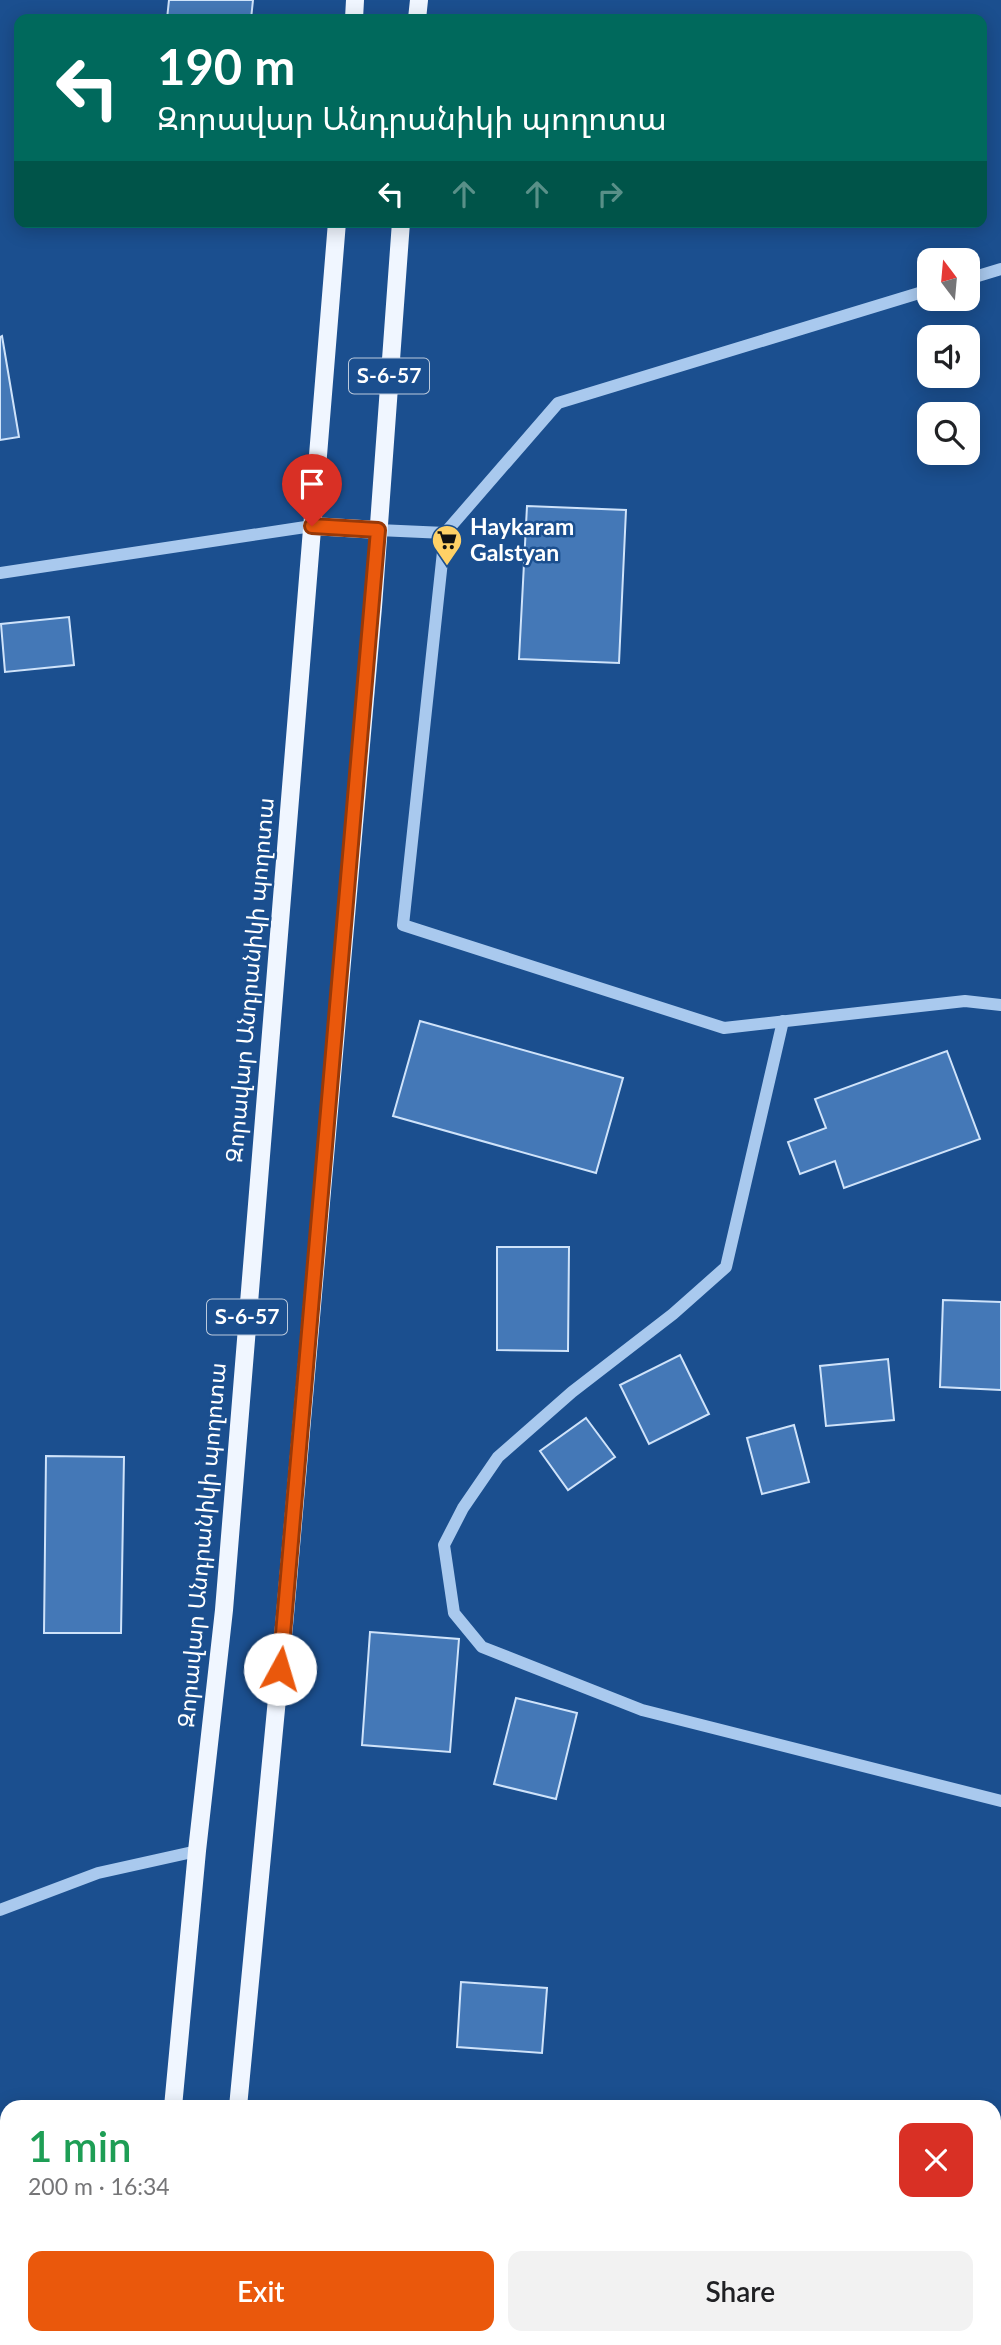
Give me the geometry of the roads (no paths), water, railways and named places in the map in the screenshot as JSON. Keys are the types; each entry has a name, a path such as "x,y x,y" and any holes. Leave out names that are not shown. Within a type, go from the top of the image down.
{"main road":[{"name":"Զորավար Անդրանիկի պողոտա","path":"174,2100 197,1851 224,1609 337,228"},
{"name":"Տ-6-57","path":"239,2100 285,1615 378,530 401,228"},
{"path":"312,526 378,530"}],"street":[{"path":"980,275 1001,269"},
{"path":"917,294 558,403 445,533 403,925 724,1028 965,1001 1001,1006"},
{"path":"0,573 312,526"},
{"path":"378,530 445,533"},
{"path":"783,1021 726,1268 673,1314 572,1392 498,1457 463,1508 444,1545 454,1613 482,1647 642,1710 1001,1801"},
{"path":"0,1910 98,1873 197,1851"}],"place":[{"name":"Haykaram Galstyan","path":"447,567"}]}
